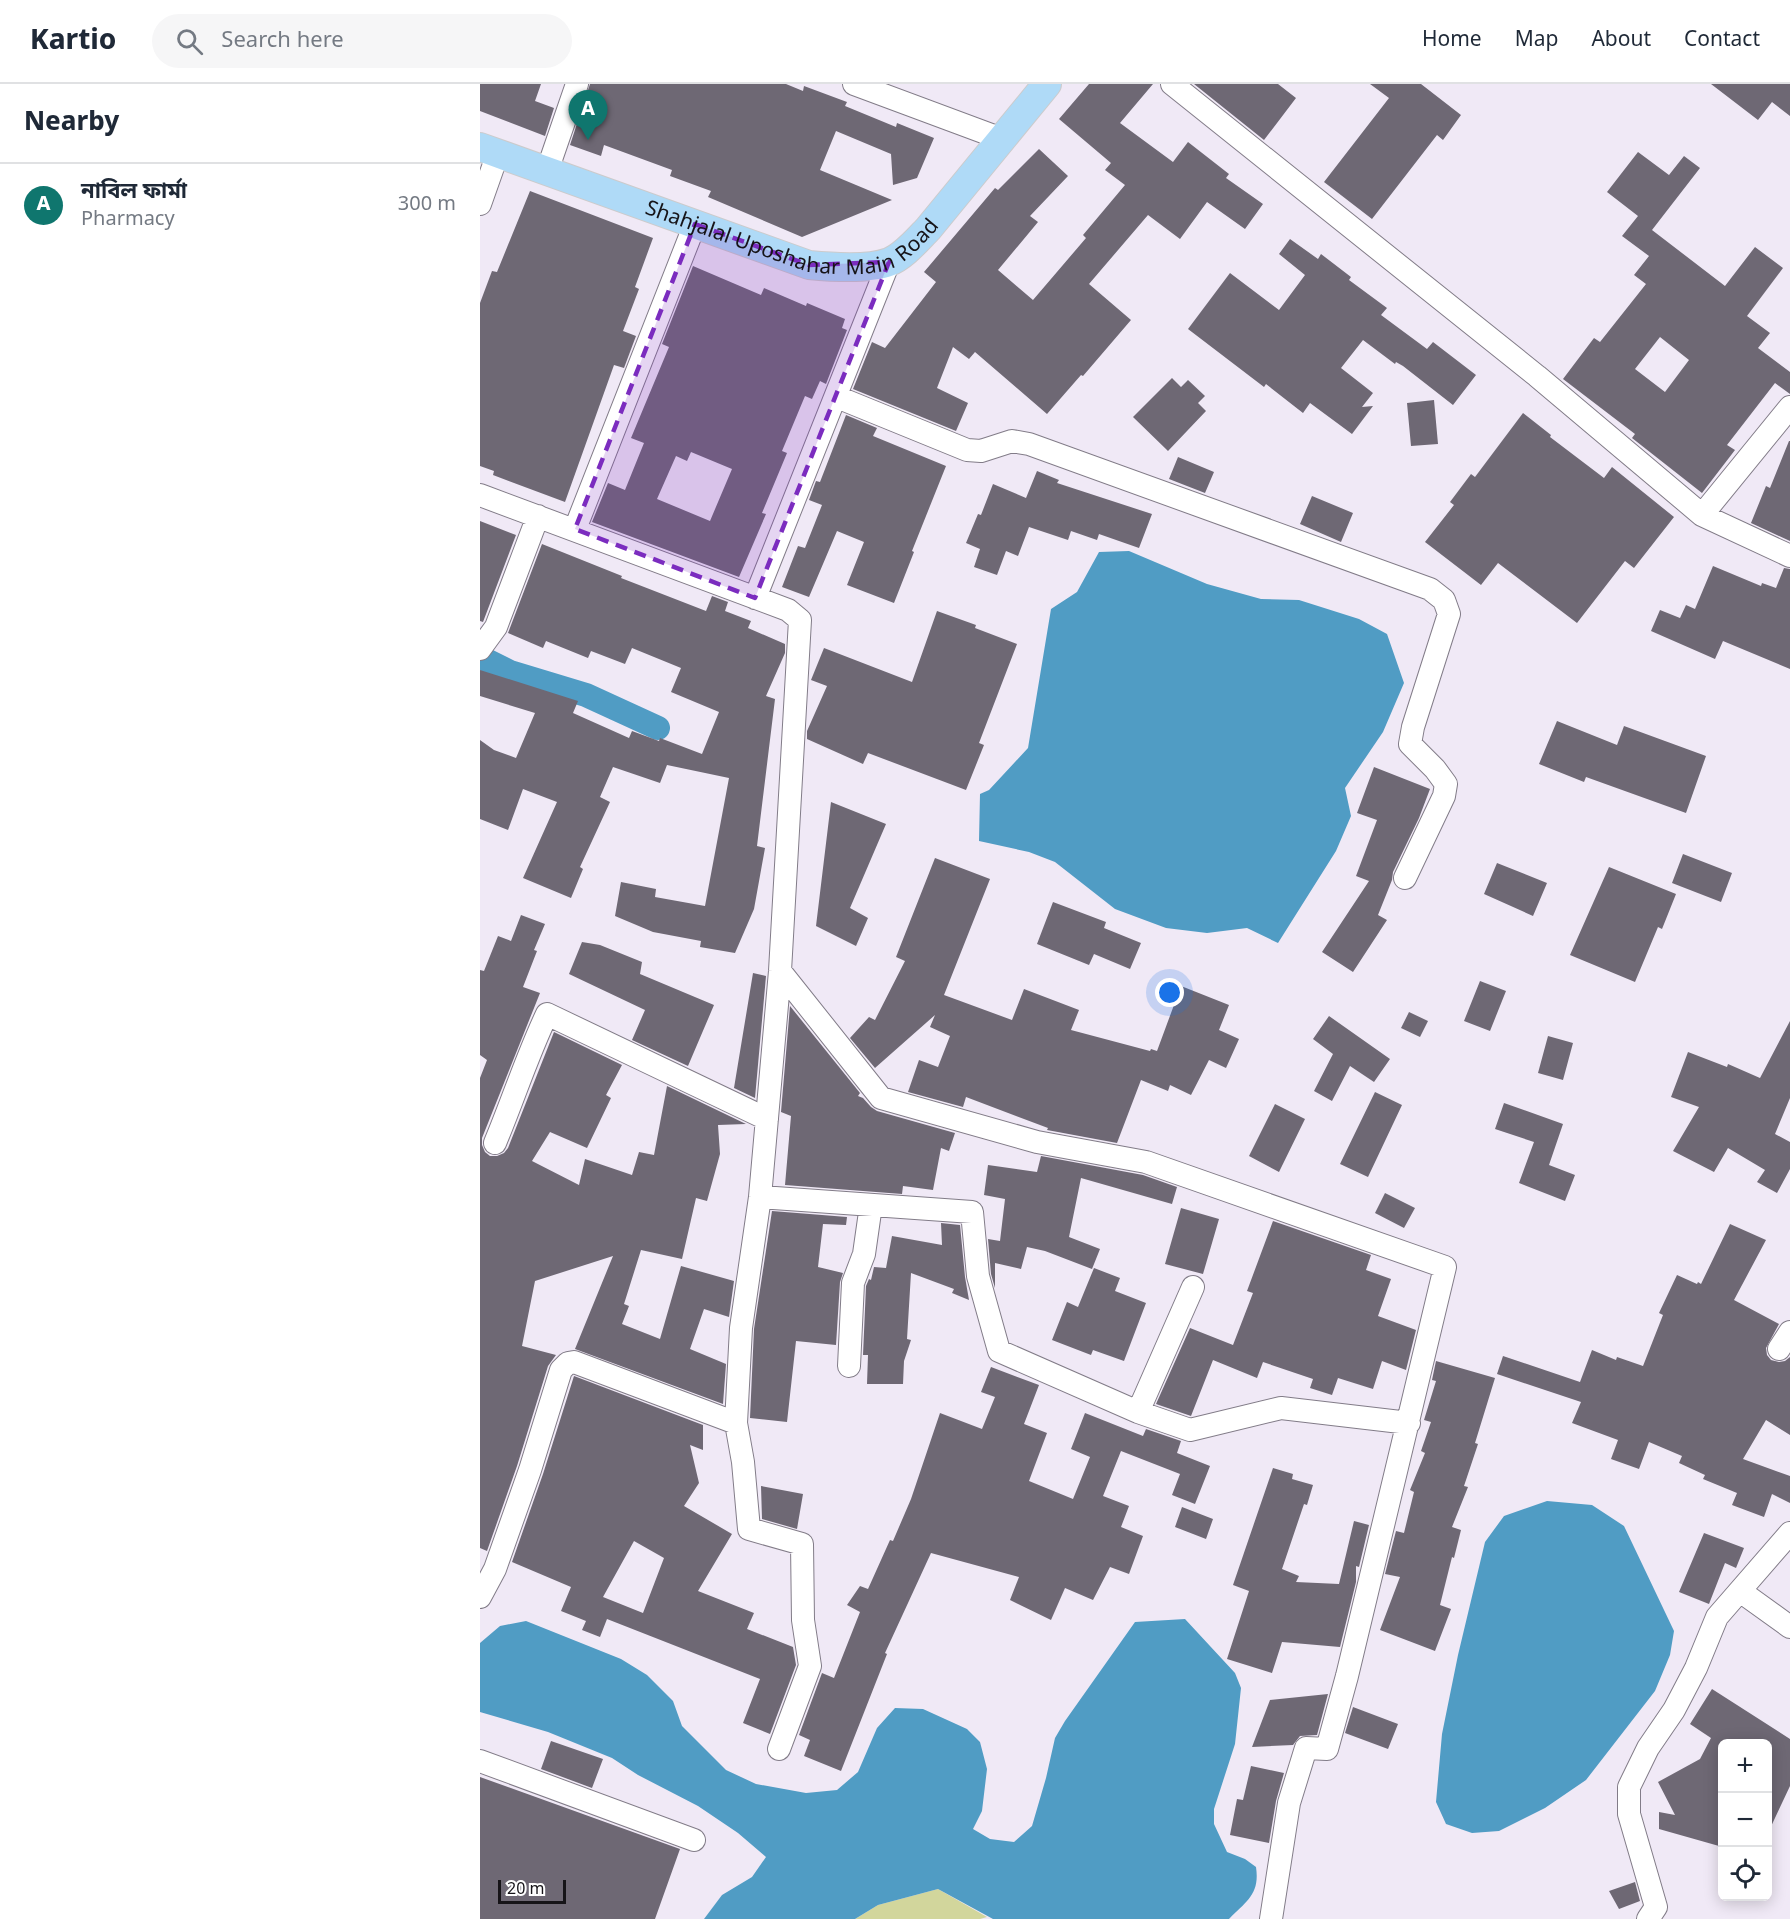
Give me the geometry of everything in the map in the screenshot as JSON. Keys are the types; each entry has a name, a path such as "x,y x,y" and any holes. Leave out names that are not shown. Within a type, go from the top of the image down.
{"main road":[{"name":"Shahjalal Uposhahar Main Road","path":"489,150 809,265 837,267 889,262 910,247 928,229 1047,84"}],"street":[{"path":"546,171 577,84"},
{"path":"854,84 1002,139"},
{"path":"1172,84 1518,361 1702,515 1790,556"},
{"path":"480,204 489,150"},
{"path":"575,529 695,224"},
{"path":"755,598 889,262"},
{"path":"837,397 967,450 981,451 1012,441 1029,444 1430,590 1444,600 1449,614 1410,744 1435,769 1446,784 1444,796 1405,878"},
{"path":"1702,515 1790,407"},
{"path":"480,495 788,610 800,620 780,970 760,1197 741,1328 736,1423 743,1462 749,1529 802,1545 803,1620 810,1666 779,1749"},
{"path":"480,649 496,627 538,516"},
{"path":"780,970 881,1098 1037,1142 1146,1162 1445,1267 1409,1423 1327,1749 1306,1748 1289,1803 1271,1919"},
{"path":"495,1143 547,1014 767,1119"},
{"path":"760,1197 972,1212 978,1276 999,1352 1138,1412 1190,1430 1281,1408 1409,1423"},
{"path":"849,1366 853,1283 864,1254 871,1205"},
{"path":"1138,1412 1193,1287"},
{"path":"480,1597 495,1569 530,1470 561,1370 568,1363 574,1362 736,1423"},
{"path":"1648,1919 1656,1907 1629,1814 1629,1787 1648,1748 1674,1710 1696,1668 1717,1617 1790,1533"},
{"path":"1740,1591 1790,1627"},
{"path":"480,1761 694,1840"}],"highlighted area":[{"path":"695,224 809,265 889,262 755,598 575,529"}],"green space":[{"path":"938,1889 987,1917 980,1919 855,1919 878,1905"}],"water":[{"path":"1129,551 1207,584 1261,599 1299,600 1359,619 1387,634 1404,683 1383,732 1345,788 1351,816 1336,851 1278,943 1247,928 1207,933 1166,928 1115,909 1055,862 1029,852 979,841 980,794 989,790 1028,748 1051,609 1077,592 1099,552"},
{"path":"1547,1501 1592,1505 1624,1526 1674,1631 1670,1655 1655,1691 1586,1780 1545,1808 1499,1831 1472,1833 1446,1824 1436,1802 1442,1734 1458,1655 1485,1542 1504,1516"},
{"path":"1185,1619 1235,1673 1241,1688 1235,1744 1214,1809 1214,1824 1227,1852 1245,1859 1256,1867 1257,1876 1251,1896 1229,1919 993,1919 938,1889 878,1905 855,1919 704,1919 722,1895 752,1877 766,1857 738,1833 698,1806 638,1775 612,1758 548,1732 480,1712 480,1643 500,1626 526,1621 621,1659 647,1675 673,1701 682,1726 726,1770 756,1784 806,1793 837,1790 858,1772 877,1728 895,1708 923,1709 967,1729 980,1742 987,1769 982,1811 973,1829 990,1839 1014,1842 1032,1826 1055,1738 1135,1622"}],"building":[{"path":"480,84 541,84 535,101 554,108 545,136 480,111"},
{"path":"590,84 786,84 803,91 804,86 847,102 845,106 896,127 897,123 934,138 917,178 893,185 891,154 836,131 820,170 892,200 802,237 708,197 711,191 670,176 672,170 604,145 601,156 570,145"},
{"path":"1089,84 1153,84 1120,123 1173,162 1188,142 1229,174 1226,178 1263,204 1245,229 1207,202 1180,239 1148,215 1089,284 1131,320 1047,414 975,352 969,359 953,347 937,388 968,403 956,431 853,389 872,342 885,348 936,282 924,272 995,188 998,190 1039,149 1068,176 1030,216 1038,222 998,270 1033,300 1086,238 1083,235 1125,185 1105,170 1111,163 1059,119"},
{"path":"1194,84 1278,84 1296,98 1264,140"},
{"path":"1370,84 1421,84 1461,115 1443,140 1437,135 1372,219 1324,182 1389,98"},
{"path":"1711,84 1790,84 1790,116 1772,102 1758,120"},
{"path":"1638,152 1669,175 1684,156 1700,168 1652,230 1725,286 1755,247 1783,268 1747,316 1770,333 1758,348 1790,372 1790,394 1775,383 1727,445 1735,450 1702,493 1632,438 1635,434 1563,379 1594,338 1600,342 1646,284 1634,275 1649,256 1622,236 1638,216 1607,192","holes":["1660,337 1689,360 1665,392 1635,369"]},
{"path":"530,191 653,238 635,287 639,289 623,331 636,336 624,368 614,365 565,502 493,475 494,471 480,466 480,303 492,271 497,272"},
{"path":"1290,239 1318,259 1321,254 1351,277 1349,280 1387,308 1381,315 1427,349 1433,342 1476,375 1453,405 1403,366 1396,362 1395,364 1363,340 1341,368 1373,393 1362,407 1373,406 1352,434 1310,403 1303,413 1266,384 1264,387 1188,329 1230,273 1279,310 1305,275 1279,254"},
{"path":"693,266 761,295 764,288 845,319 842,328 847,330 826,384 820,381 812,399 805,396 782,451 787,453 762,513 766,514 739,577 592,522 608,483 625,490 644,443 631,438 669,347 662,344","holes":["691,452 732,469 710,521 657,499 676,456 687,461"]},
{"path":"1172,378 1181,387 1188,380 1205,396 1198,403 1206,411 1168,451 1133,417"},
{"path":"1434,400 1438,444 1411,446 1407,403"},
{"path":"1523,413 1551,435 1550,437 1604,478 1612,467 1674,517 1634,568 1625,561 1577,623 1498,563 1481,585 1425,542 1454,505 1450,502 1471,474 1475,477"},
{"path":"846,415 877,428 873,436 946,466 894,603 847,585 864,542 837,531 809,597 782,587 798,546 805,548 822,505 809,500 816,481 820,482"},
{"path":"1789,441 1790,541 1751,523 1766,486 1770,488"},
{"path":"1178,457 1214,472 1205,493 1169,479"},
{"path":"1037,471 1059,480 1057,483 1152,514 1139,548 1099,534 1097,540 1071,531 1068,540 1029,527 1018,556 1006,551 997,575 974,567 980,549 966,543 978,514 981,515 993,484 1026,498"},
{"path":"1312,496 1353,513 1341,542 1300,524"},
{"path":"480,521 516,535 483,622 480,621"},
{"path":"542,544 706,611 712,596 728,602 725,611 751,621 748,628 785,644 785,653 766,696 775,699 757,846 765,848 754,909 735,953 700,947 701,941 653,932 615,916 621,882 656,889 655,897 705,906 729,778 667,765 660,783 613,767 600,797 610,802 580,867 583,869 571,898 523,878 557,802 523,789 508,830 480,819 480,740 494,750 516,758 535,713 480,696 480,670 578,701 573,713 629,738 632,731 659,741 660,738 702,754 719,712 671,692 681,668 632,648 625,664 591,651 588,658 546,641 543,648 508,633"},
{"path":"1713,566 1761,586 1762,583 1776,588 1784,568 1790,569 1790,669 1723,641 1715,659 1651,631 1660,610 1680,618 1686,605 1695,609"},
{"path":"937,611 976,625 975,628 1017,644 979,743 984,745 966,790 868,753 863,764 807,739 807,731 827,686 811,680 824,648 912,682"},
{"path":"1557,721 1617,745 1624,726 1706,756 1686,813 1586,777 1584,782 1539,764"},
{"path":"1374,767 1430,789 1393,872 1378,915 1387,920 1353,972 1322,952 1369,881 1356,876 1377,820 1357,813"},
{"path":"831,802 886,824 850,908 868,918 856,946 816,926"},
{"path":"1683,854 1732,873 1721,902 1672,883"},
{"path":"935,858 990,879 944,995 1012,1020 1024,989 1079,1010 1071,1030 1157,1051 1181,986 1229,1005 1219,1030 1239,1039 1226,1068 1209,1060 1191,1095 1170,1085 1168,1091 1141,1080 1117,1143 1047,1130 1048,1128 966,1097 963,1107 908,1092 919,1060 938,1067 950,1036 930,1027 935,1015 875,1068 850,1038 869,1017 875,1020 905,961 896,957"},
{"path":"1497,863 1547,883 1533,916 1484,894"},
{"path":"1609,867 1676,894 1662,929 1658,927 1635,982 1570,955"},
{"path":"1053,902 1106,922 1104,928 1141,943 1130,969 1094,954 1089,965 1037,944"},
{"path":"521,915 545,924 534,950 537,951 523,987 540,993 482,1138 485,1152 490,1156 497,1156 508,1148 554,1032 622,1065 606,1095 611,1098 587,1148 550,1132 532,1161 579,1185 585,1159 632,1175 639,1152 654,1155 667,1086 746,1124 718,1125 720,1154 707,1201 696,1198 682,1259 641,1250 624,1304 629,1306 622,1324 660,1339 681,1266 734,1281 729,1317 704,1309 690,1349 726,1364 723,1404 575,1349 613,1256 535,1281 522,1346 556,1355 548,1366 517,1466 487,1551 480,1548 480,1078 487,1060 480,1055 480,970 484,971 498,936 511,941"},
{"path":"582,942 600,945 642,962 640,974 714,1005 688,1066 632,1040 645,1010 569,974"},
{"path":"753,973 766,976 755,1098 734,1088"},
{"path":"1480,981 1506,991 1490,1031 1464,1021"},
{"path":"790,1006 860,1093 858,1096 871,1107 877,1111 955,1133 949,1151 941,1148 933,1190 903,1186 902,1194 785,1185 791,1116 781,1112"},
{"path":"1409,1012 1428,1021 1420,1037 1401,1028"},
{"path":"1329,1016 1390,1059 1374,1082 1350,1066 1332,1101 1314,1091 1333,1054 1313,1039"},
{"path":"1790,1021 1790,1098 1775,1134 1790,1142 1790,1169 1777,1193 1757,1182 1765,1170 1728,1148 1714,1172 1673,1151 1699,1107 1671,1097 1688,1052 1727,1067 1728,1064 1760,1078"},
{"path":"1548,1036 1573,1043 1563,1080 1538,1073"},
{"path":"1375,1092 1402,1105 1368,1177 1340,1164"},
{"path":"1504,1103 1563,1124 1549,1165 1575,1175 1565,1201 1519,1183 1534,1142 1495,1129"},
{"path":"1275,1104 1305,1119 1279,1172 1249,1156"},
{"path":"1041,1156 1143,1175 1177,1187 1172,1204 1081,1178 1069,1237 1100,1249 1092,1269 1045,1251 1027,1247 1021,1269 995,1263 995,1288 991,1274 988,1239 1000,1241 1005,1199 984,1195 988,1165 1037,1172"},
{"path":"1385,1193 1415,1208 1404,1228 1375,1213"},
{"path":"1181,1208 1219,1219 1203,1274 1165,1264"},
{"path":"772,1211 847,1217 846,1225 823,1224 818,1267 843,1273 840,1282 836,1345 796,1341 787,1422 750,1418 754,1329"},
{"path":"1273,1221 1371,1255 1366,1270 1391,1279 1378,1316 1416,1330 1406,1370 1382,1361 1373,1389 1338,1378 1332,1395 1310,1388 1313,1379 1263,1362 1257,1378 1213,1360 1191,1416 1156,1404 1190,1328 1233,1345 1253,1293 1247,1291"},
{"path":"941,1223 960,1225 969,1300 952,1293 954,1289 911,1273 907,1339 911,1340 904,1361 903,1384 867,1384 868,1355 863,1355 866,1286 869,1279 871,1280 874,1267 886,1268 892,1236 942,1245"},
{"path":"1730,1224 1766,1240 1734,1300 1779,1324 1766,1348 1771,1360 1779,1362 1790,1357 1790,1435 1766,1420 1743,1459 1790,1476 1790,1503 1772,1494 1764,1517 1732,1505 1737,1493 1703,1479 1705,1475 1679,1463 1682,1456 1649,1442 1639,1469 1611,1459 1618,1440 1572,1423 1581,1402 1497,1374 1503,1356 1580,1382 1592,1350 1616,1360 1617,1357 1643,1366 1663,1315 1659,1313 1677,1275 1701,1284"},
{"path":"1094,1268 1120,1278 1115,1291 1146,1303 1124,1361 1093,1350 1091,1355 1052,1340 1067,1302 1078,1307"},
{"path":"1436,1361 1495,1378 1475,1443 1478,1444 1464,1486 1468,1487 1452,1527 1461,1530 1440,1605 1451,1609 1435,1651 1380,1630 1400,1577 1385,1574 1396,1531 1404,1533 1414,1492 1410,1490 1425,1453 1421,1451 1431,1422 1424,1420 1436,1381 1432,1380"},
{"path":"991,1367 1039,1385 1024,1424 1047,1433 1029,1481 1073,1499 1090,1457 1071,1449 1085,1413 1143,1436 1146,1429 1181,1441 1177,1453 1210,1466 1195,1504 1172,1495 1180,1474 1121,1451 1103,1496 1129,1506 1121,1527 1143,1536 1129,1574 1110,1567 1093,1600 1065,1588 1051,1620 1010,1600 1019,1577 931,1553 885,1653 887,1654 841,1771 804,1756 810,1740 799,1735 822,1673 834,1678 860,1612 847,1605 860,1586 868,1589 890,1540 893,1541 911,1499 940,1413 982,1429 995,1397 981,1392"},
{"path":"574,1376 703,1425 703,1450 690,1445 699,1483 684,1506 732,1534 698,1591 754,1613 747,1629 793,1647 796,1665 770,1734 743,1723 760,1679 607,1619 600,1637 582,1630 586,1621 561,1611 571,1587 512,1562","holes":["634,1541 664,1558 643,1613 603,1597"]},
{"path":"1273,1468 1293,1474 1292,1479 1313,1485 1307,1505 1304,1504 1282,1569 1299,1576 1296,1582 1339,1584 1354,1521 1369,1525 1359,1567 1356,1566 1356,1582 1340,1647 1282,1642 1272,1673 1227,1659 1249,1591 1233,1585"},
{"path":"761,1486 803,1494 797,1529 762,1519"},
{"path":"1182,1507 1213,1519 1206,1539 1175,1527"},
{"path":"1704,1533 1744,1548 1736,1568 1725,1563 1709,1604 1679,1592"},
{"path":"1712,1689 1790,1739 1790,1786 1772,1824 1772,1739 1718,1739 1718,1846 1659,1829 1659,1812 1675,1815 1658,1782 1700,1759 1711,1738 1690,1724"},
{"path":"1328,1694 1317,1735 1300,1736 1293,1745 1252,1747 1270,1700"},
{"path":"1353,1707 1398,1724 1388,1749 1345,1733"},
{"path":"551,1741 603,1759 592,1788 541,1769"},
{"path":"1251,1766 1284,1773 1276,1801 1269,1843 1230,1835 1237,1799 1243,1800"},
{"path":"480,1777 680,1849 655,1919 480,1919"},
{"path":"1635,1882 1640,1901 1619,1909 1609,1891"}],"waterway":[{"path":"480,657 510,672 586,695 658,728"}],"place":[{"name":"নাবিল ফার্মা","path":"588,140"}]}
